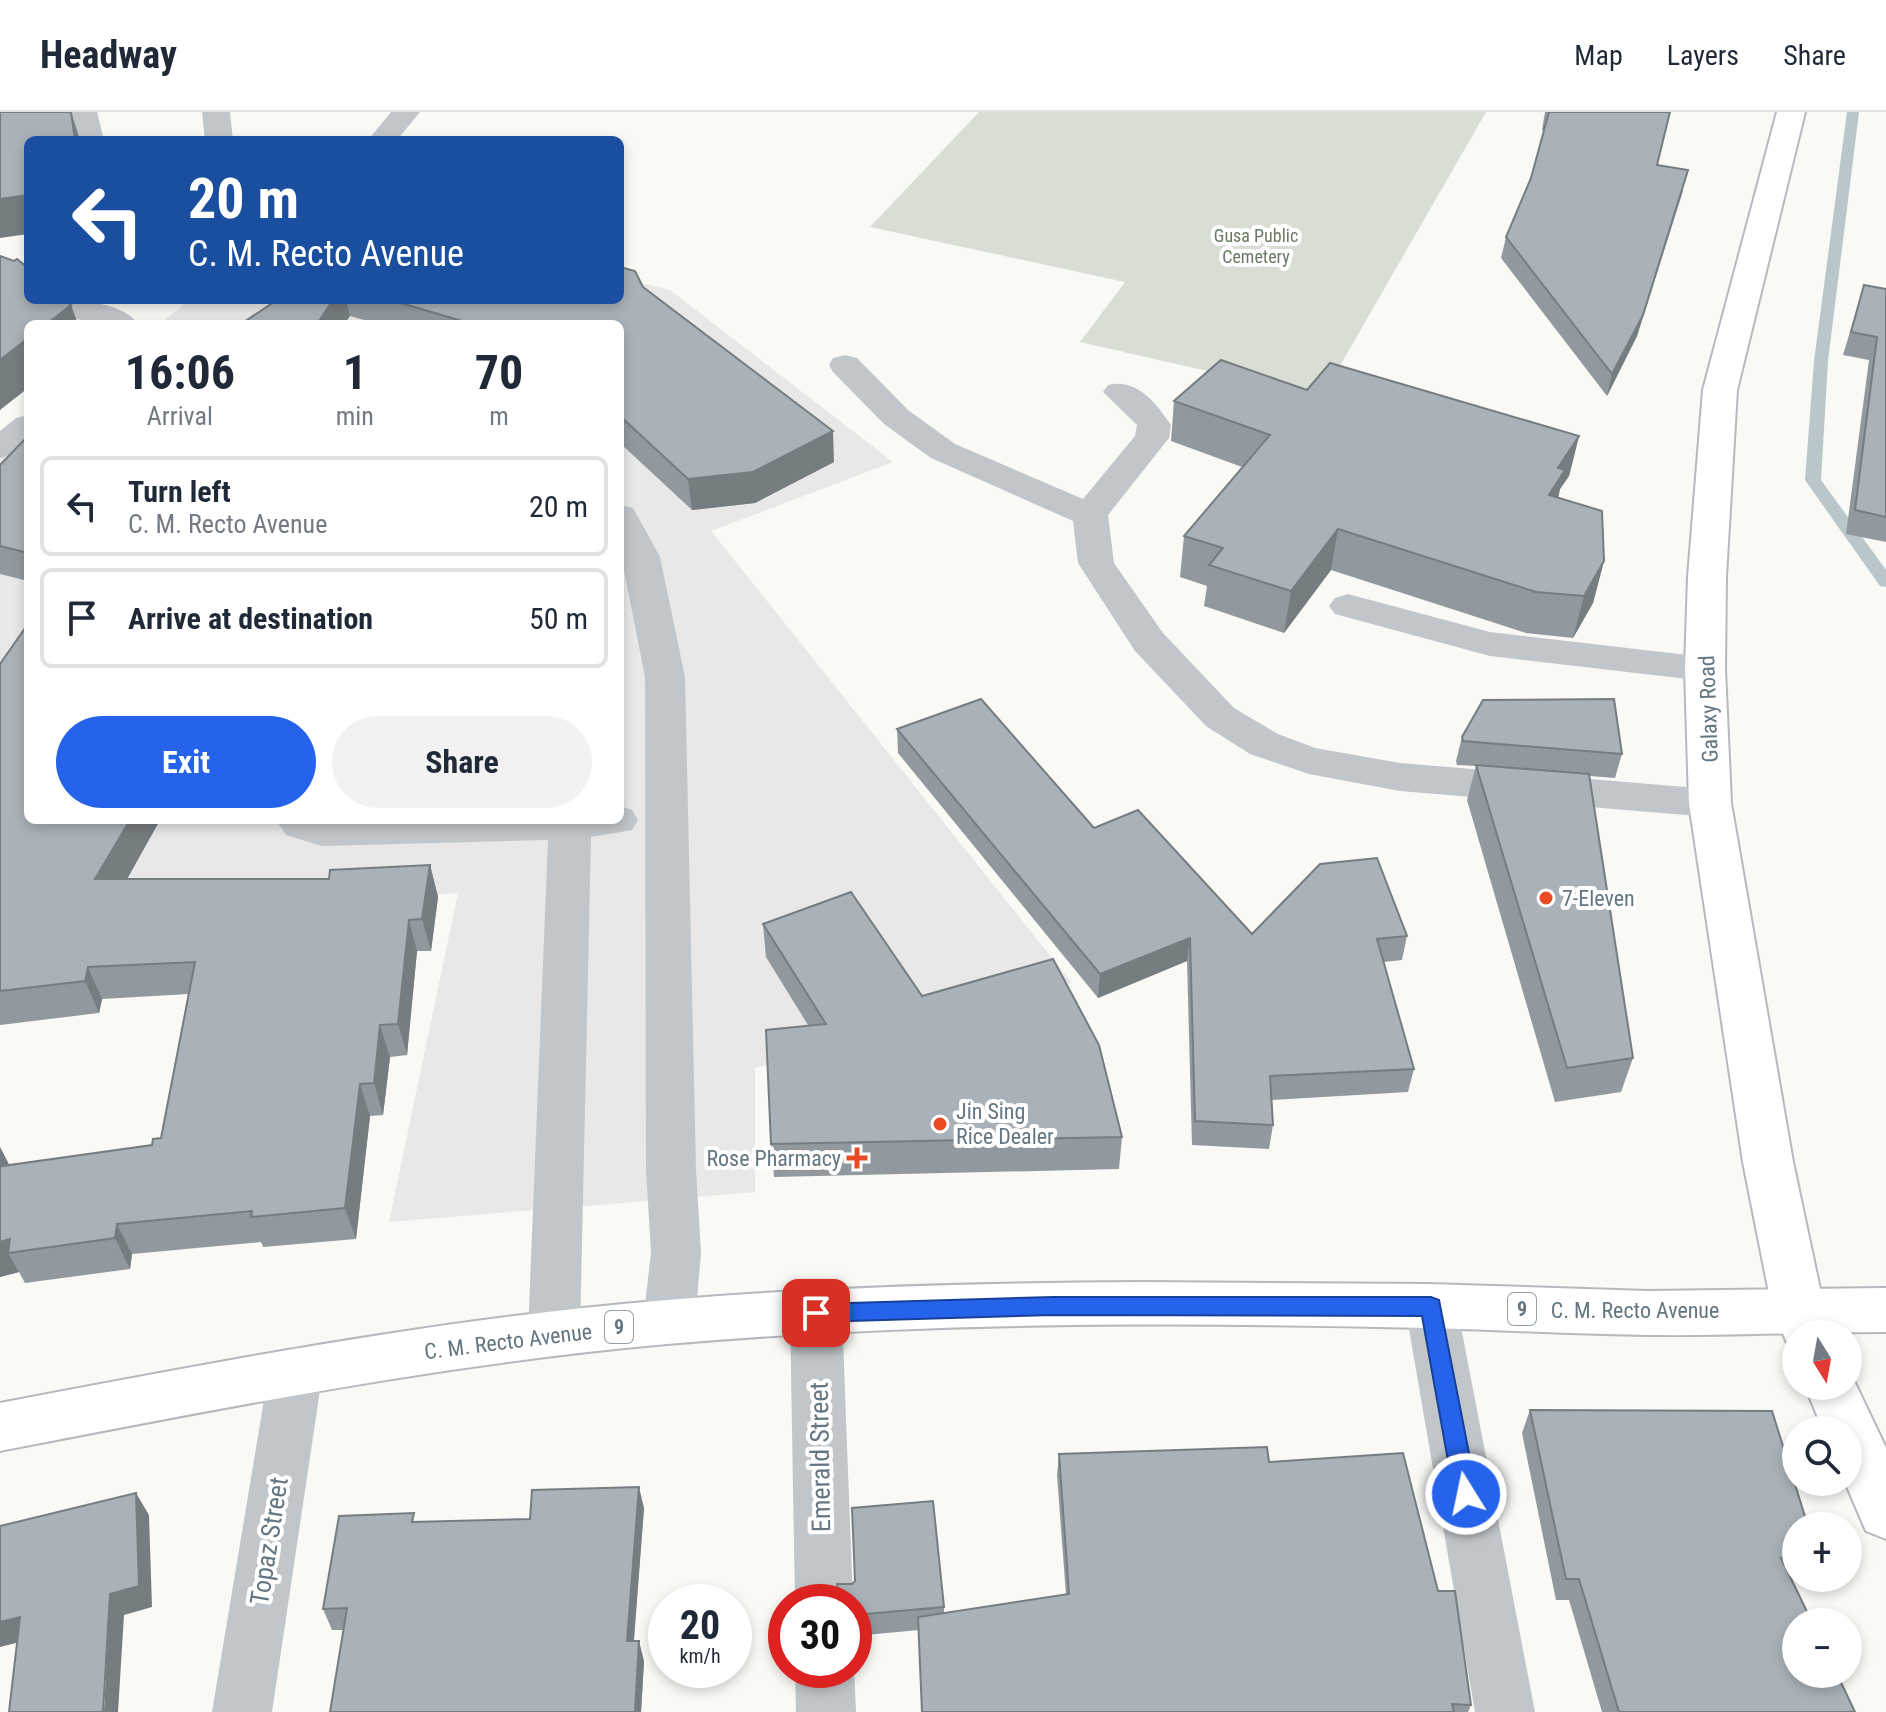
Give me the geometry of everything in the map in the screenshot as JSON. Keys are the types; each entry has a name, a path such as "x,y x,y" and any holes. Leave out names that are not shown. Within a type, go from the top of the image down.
{"main road":[{"name":"Galaxy Road","path":"1791,112 1720,390 1707,577 1705,669 1710,803 1768,1162 1804,1320"},
{"name":"C. M. Recto Avenue","path":"0,1427 296,1370 554,1333 816,1313 1069,1306 1431,1306 1785,1320"},
{"name":"C. M. Recto Avenue","path":"1811,1320 1886,1310"},
{"path":"1838,1400 1886,1513"}],"street":[{"path":"83,112 89,136"},
{"path":"216,112 219,136"},
{"path":"385,136 406,112"},
{"path":"71,304 112,320"},
{"path":"845,365 896,417 943,451 1090,515"},
{"path":"1120,392 1154,425 1152,438 1090,515 1096,563 1149,642 1220,717 1264,744 1309,760 1400,777 1710,803"},
{"path":"0,448 24,428"},
{"path":"624,523 642,557 665,677 635,818 671,1170 676,1253 669,1322"},
{"path":"1348,606 1490,644 1705,669"},
{"path":"300,824 322,831 451,824 579,824"},
{"path":"554,1333 570,825"},
{"path":"1431,1306 1505,1712"},
{"name":"Emerald Street","path":"816,1313 824,1584"},
{"name":"Topaz Street","path":"242,1712 296,1370"},
{"path":"825,1688 826,1712"}],"shaded area":[{"path":"624,279 670,290 893,462 711,531 1072,983 755,1068 755,1192 389,1222 458,893 162,915 0,966 0,459 24,438 24,824 624,824 624,320 165,320 184,304 624,304"}],"green space":[{"name":"Gusa Public Cemetery","path":"979,112 1486,112 1322,397 1080,342 1125,282 870,227"}],"building":[{"path":"0,112 71,112 74,136 24,136 24,196 0,199"},
{"path":"1549,112 1670,112 1657,165 1688,170 1643,315 1612,374 1506,237 1531,178"},
{"path":"0,256 14,261 17,259 24,265 24,304 71,305 52,320 24,320 24,341 0,360"},
{"path":"624,268 635,271 643,287 833,431 753,472 688,479 624,420 624,320 458,320 404,304 624,304"},
{"path":"1864,285 1886,289 1886,517 1855,510 1877,337 1851,332"},
{"path":"271,304 330,304 320,320 247,320"},
{"path":"1221,360 1307,390 1330,363 1579,436 1558,468 1565,470 1549,495 1602,511 1604,561 1584,596 1536,592 1338,529 1291,591 1209,565 1223,548 1184,536 1270,435 1174,401"},
{"path":"24,440 24,552 0,546 0,465"},
{"path":"24,630 24,824 128,824 95,879 329,879 330,870 430,865 422,919 409,920 398,1024 380,1025 374,1083 360,1084 345,1208 251,1217 252,1211 117,1224 115,1238 8,1253 10,1239 0,1242 0,1150 2,1166 152,1145 153,1139 161,1138 195,962 88,967 85,981 0,991 0,664"},
{"path":"981,699 1094,828 1138,810 1252,934 1320,864 1377,858 1407,936 1377,939 1414,1069 1270,1076 1273,1125 1195,1121 1190,938 1100,974 897,729"},
{"path":"1614,699 1622,754 1463,741 1462,737 1483,700"},
{"path":"1476,765 1589,774 1633,1058 1567,1068"},
{"name":"Jin Sing Rice Dealer","path":"851,892 922,996 1053,959 1099,1045 1122,1137 771,1144 766,1030 826,1024 763,924"},
{"path":"1530,1410 1772,1411 1782,1443 1782,1496 1799,1496 1804,1512 1782,1512 1782,1592 1797,1592 1805,1608 1782,1608 1782,1688 1844,1688 1855,1712 1619,1712 1579,1579 1566,1579"},
{"path":"1267,1447 1269,1462 1403,1453 1438,1591 1455,1591 1471,1705 1452,1704 1454,1712 922,1712 918,1617 1069,1594 1059,1454"},
{"path":"639,1487 627,1641 639,1641 635,1712 330,1712 347,1608 323,1609 339,1516 414,1513 412,1522 530,1519 532,1490"},
{"path":"136,1493 139,1586 110,1594 103,1712 9,1712 20,1617 0,1622 0,1526"},
{"path":"933,1501 944,1607 872,1613 872,1584 852,1584 855,1581 852,1508"}],"waterway":[{"path":"1853,112 1821,361 1813,480 1886,582"}],"place":[{"name":"7-Eleven","path":"1546,898"},
{"name":"Jin Sing Rice Dealer","path":"940,1124"},
{"name":"Rose Pharmacy","path":"857,1158"}],"route":[{"path":"816,1313 1053,1306 1431,1306 1466,1494"}]}
